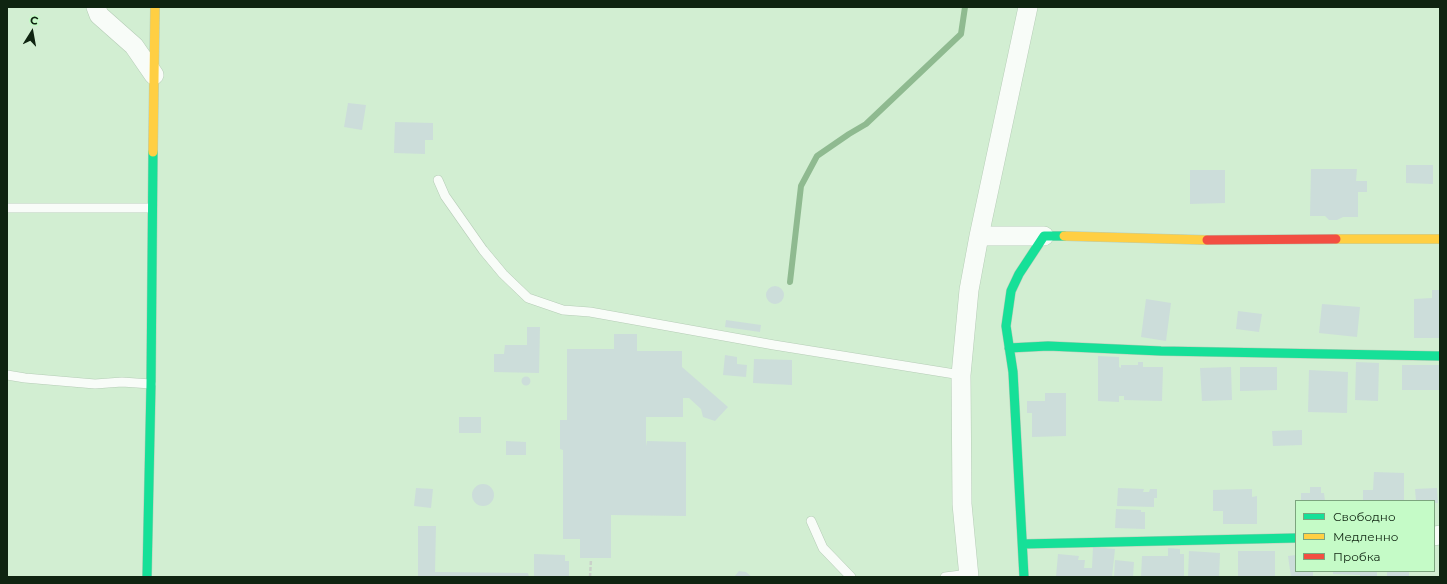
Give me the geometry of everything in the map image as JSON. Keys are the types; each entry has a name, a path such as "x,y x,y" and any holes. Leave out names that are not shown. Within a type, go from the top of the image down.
{"street":[{"path":"147,577 151,384 151,264 155,7"},
{"path":"969,575 962,504 961,374 969,290 979,236 1028,7"},
{"path":"95,10 134,46 154,75"},
{"path":"979,236 1220,240 1440,239"},
{"path":"1024,577 1013,372 1006,326 1011,290 1019,274 1044,236"},
{"path":"1009,348 1048,346 1161,351 1440,356"},
{"path":"1023,544 1295,538"}],"lane":[{"path":"438,180 445,196 483,250 503,274 528,298 563,310 590,312 774,345 961,374"},
{"path":"7,208 152,208"},
{"path":"7,375 96,384 122,382 151,384"},
{"path":"811,521 823,548 851,577"},
{"path":"945,577 969,575"}],"path":[{"path":"590,577 591,559"}],"building":[{"path":"348,103 366,105 362,130 344,127"},
{"path":"395,122 433,123 433,140 425,140 425,154 394,153"},
{"path":"1406,165 1433,165 1433,184 1406,183"},
{"path":"1311,169 1357,169 1356,181 1367,181 1367,192 1358,192 1358,217 1343,217 1337,220 1329,220 1325,216 1310,216"},
{"path":"1190,170 1225,170 1225,203 1190,204"},
{"path":"771,286 779,286 784,291 782,302 779,304 771,304 766,299 766,291"},
{"path":"1432,290 1440,290 1440,338 1414,338 1414,299 1432,298"},
{"path":"1146,299 1171,303 1166,341 1141,337"},
{"path":"1322,304 1360,307 1357,337 1319,333"},
{"path":"1238,311 1262,314 1259,332 1236,329"},
{"path":"726,320 761,325 760,332 725,327"},
{"path":"527,327 540,327 539,373 494,372 494,354 504,354 505,345 527,345"},
{"path":"614,334 637,334 637,351 682,351 682,367 728,407 715,421 703,417 701,409 689,398 683,398 683,417 646,417 646,446 647,441 686,442 686,516 611,515 611,558 580,558 580,539 563,539 563,450 560,449 560,420 567,420 567,349 614,349"},
{"path":"725,355 737,357 737,364 747,365 746,377 723,375"},
{"path":"1098,356 1119,357 1119,367 1121,368 1121,365 1138,365 1138,362 1143,362 1143,367 1163,367 1162,401 1124,400 1124,396 1119,396 1119,402 1098,401"},
{"path":"754,359 792,360 792,385 753,383"},
{"path":"1356,362 1379,363 1378,401 1355,400"},
{"path":"1402,365 1440,365 1440,390 1402,390"},
{"path":"1231,367 1232,400 1202,401 1200,368"},
{"path":"1240,367 1277,367 1277,390 1240,391"},
{"path":"1309,370 1348,372 1347,413 1308,412"},
{"path":"524,377 528,377 530,381 528,385 524,385 522,383 522,379"},
{"path":"1045,393 1066,393 1066,436 1032,437 1032,413 1027,413 1027,401 1045,401"},
{"path":"459,417 481,417 481,433 459,433"},
{"path":"1302,430 1302,445 1273,446 1272,431"},
{"path":"506,441 526,442 526,455 506,455"},
{"path":"1374,472 1404,473 1404,500 1363,500 1363,490 1373,490"},
{"path":"483,484 491,487 494,495 491,503 483,506 475,503 472,495 475,487"},
{"path":"1310,487 1321,487 1321,493 1324,493 1325,500 1301,500 1301,493 1310,493"},
{"path":"416,488 433,489 431,508 414,506"},
{"path":"1118,488 1144,489 1143,492 1149,492 1150,489 1157,489 1157,498 1154,498 1154,507 1117,506"},
{"path":"1437,488 1438,503 1435,503 1435,500 1416,500 1415,489"},
{"path":"1252,489 1252,497 1257,496 1257,524 1223,524 1223,511 1213,511 1213,490"},
{"path":"1116,509 1141,510 1141,512 1145,512 1145,529 1115,528"},
{"path":"418,526 436,526 435,572 528,573 529,577 418,577"},
{"path":"1093,547 1115,549 1112,577 1056,577 1058,554 1079,556 1078,560 1085,560 1084,568 1092,568"},
{"path":"1168,548 1180,549 1180,554 1184,554 1184,577 1141,577 1142,556 1168,556"},
{"path":"1189,551 1220,553 1219,577 1188,577"},
{"path":"1238,551 1275,551 1275,577 1238,577"},
{"path":"534,554 565,555 565,561 569,561 569,577 534,577"},
{"path":"1295,555 1295,572 1313,572 1313,576 1291,577 1288,556"},
{"path":"1115,560 1134,562 1133,577 1114,577"},
{"path":"739,571 746,572 752,577 734,577"},
{"path":"1333,572 1377,572 1377,577 1360,577 1360,575 1333,574"},
{"path":"1387,572 1409,572 1409,577 1387,577"}],"waterway":[{"path":"790,282 801,186 817,156 866,124 961,34 965,7"}],"traffic: fast":[{"path":"147,577 151,384 153,152"},
{"path":"1024,577 1013,372 1006,326 1011,291 1019,274 1044,236 1064,236"},
{"path":"1009,348 1048,346 1161,351 1440,356"},
{"path":"1023,544 1295,538"}],"traffic: slow":[{"path":"153,152 155,7"},
{"path":"1064,236 1207,240"},
{"path":"1336,239 1440,239"}],"traffic: jam":[{"path":"1207,240 1336,239"}]}
